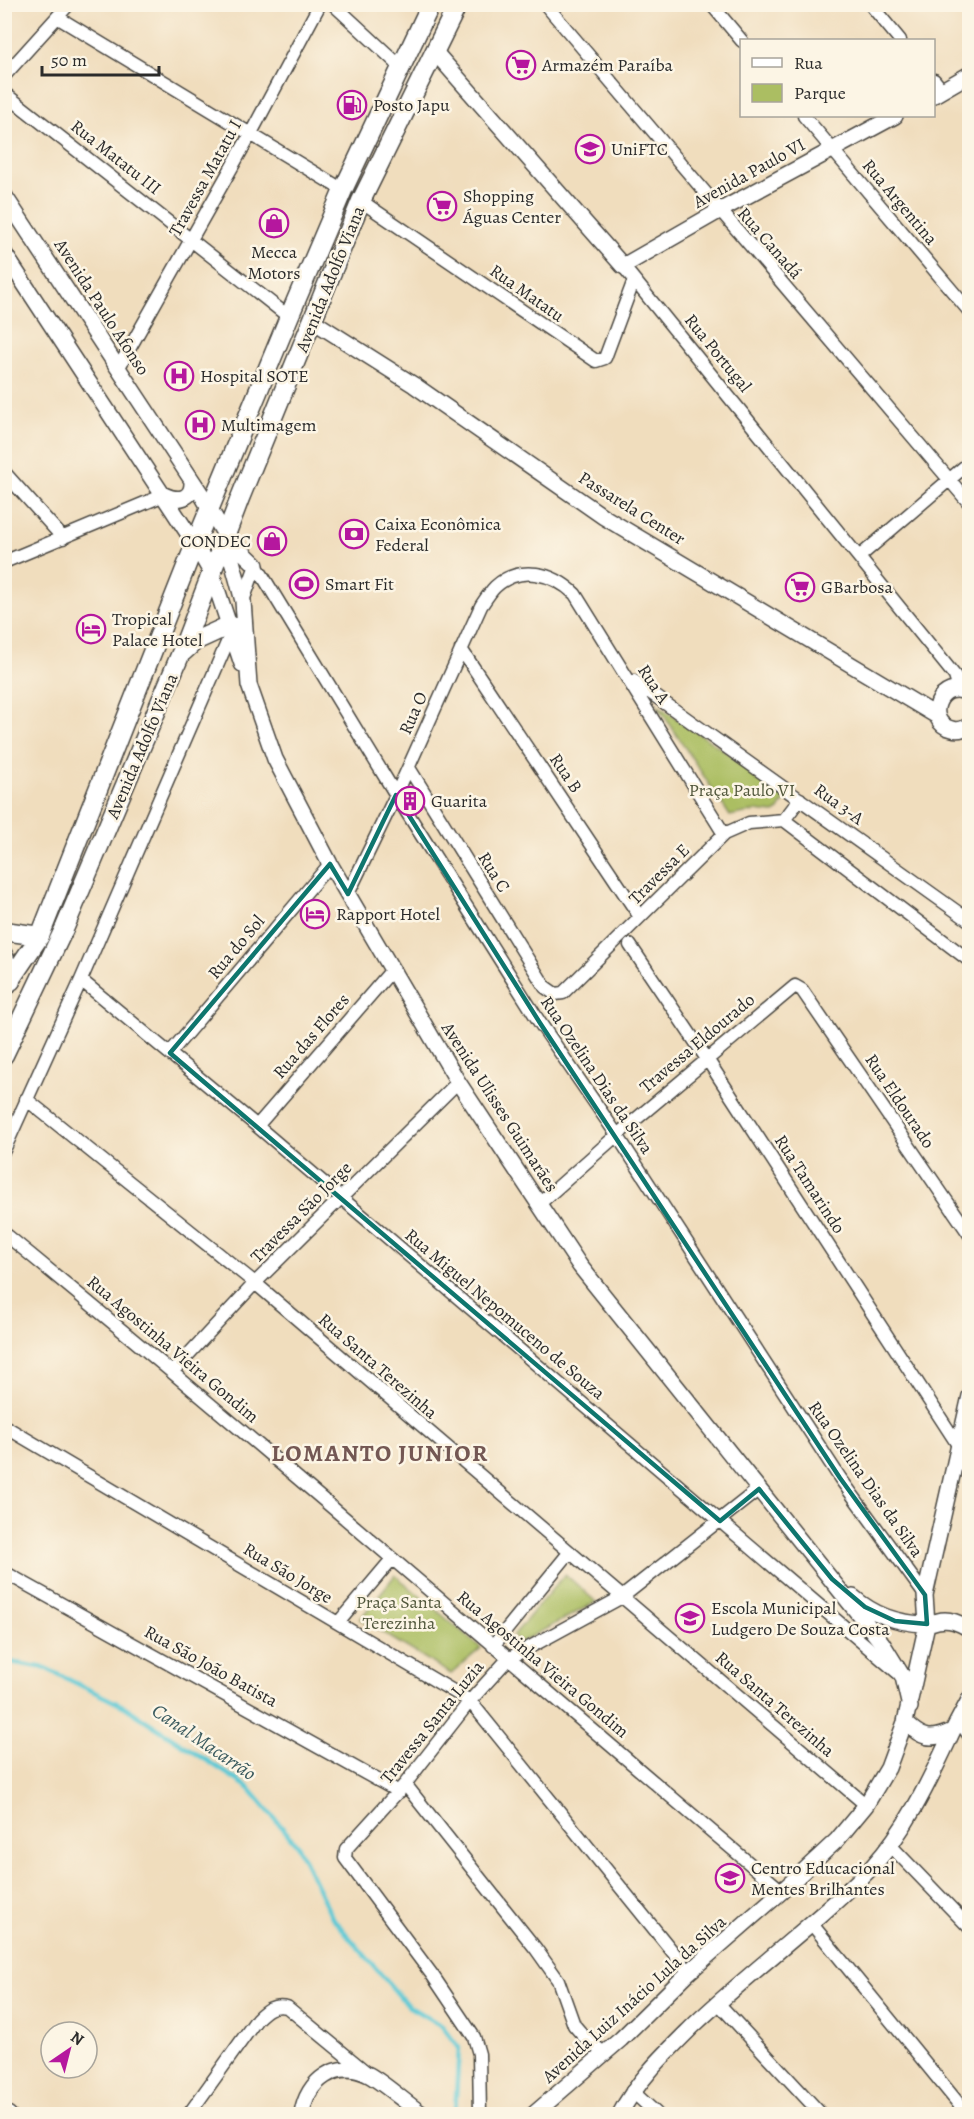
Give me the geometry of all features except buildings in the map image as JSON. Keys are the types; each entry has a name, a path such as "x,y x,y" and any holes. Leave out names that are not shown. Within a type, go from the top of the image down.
{"main road":[{"name":"Avenida Adolfo Viana","path":"8,985 40,936 195,544 289,317 343,190 431,4"},
{"name":"Avenida Adolfo Viana","path":"4,1055 65,927 181,653 225,535 361,201 458,4"},
{"path":"181,653 195,641 231,628"},
{"path":"4,931 40,936"},
{"path":"4,956 8,985"}],"street":[{"path":"4,76 69,4"},
{"name":"Travessa Matatu I","path":"118,367 192,240 320,4"},
{"path":"333,4 401,67"},
{"name":"Rua Canadá","path":"545,4 969,504"},
{"path":"711,4 740,40"},
{"path":"870,4 899,39"},
{"path":"57,17 343,190"},
{"name":"Rua Portugal","path":"434,51 623,266 955,676 964,692"},
{"path":"936,88 969,74"},
{"name":"Rua Matatu III","path":"4,93 289,317"},
{"name":"Rua Argentina","path":"805,117 969,312"},
{"name":"Avenida Paulo VI","path":"623,266 893,117"},
{"name":"Avenida Paulo Afonso","path":"4,195 210,508 225,535 243,601"},
{"name":"Rua Matatu","path":"361,201 596,361 605,358 634,280"},
{"path":"4,253 195,544 212,574 249,685"},
{"name":"Passarela Center","path":"314,321 414,385 604,517 937,716 947,728 955,730 969,727"},
{"path":"859,557 969,462"},
{"path":"4,472 63,538"},
{"path":"4,562 164,495 179,499 188,496 192,489 192,481"},
{"path":"4,1150 81,980 243,601 255,565 225,535"},
{"name":"Rua Ozelina Dias da Silva","path":"255,565 396,795 540,1023 617,1135 840,1478 926,1595"},
{"name":"Rua O","path":"348,894 409,768 481,606 495,587 515,575 536,574"},
{"name":"Rua A","path":"536,574 552,577 564,583 575,594 724,834"},
{"name":"Avenida Ulisses Guimarães","path":"243,601 249,685 275,759 330,864 458,1082 583,1270 832,1579"},
{"name":"Rua B","path":"461,649 640,917"},
{"name":"Rua 3-A","path":"627,676 969,921"},
{"path":"937,716 940,698 946,693 964,692"},
{"name":"Rua C","path":"409,768 545,987 551,993"},
{"path":"800,799 784,820 969,961"},
{"name":"Travessa E","path":"551,993 563,993 724,834 748,823 784,820"},
{"name":"Rua do Sol","path":"170,1053 330,864"},
{"name":"Rua Tamarindo","path":"630,945 958,1444"},
{"name":"Rua das Flores","path":"257,1126 392,970"},
{"name":"Rua Miguel Nepomuceno de Souza","path":"81,980 257,1126 903,1677"},
{"name":"Travessa Eldourado","path":"539,1204 792,986 800,988"},
{"name":"Rua Eldourado","path":"800,988 969,1235"},
{"name":"Travessa São Jorge","path":"172,1371 255,1283 458,1082"},
{"name":"Rua Santa Terezinha","path":"26,1099 255,1283 866,1805"},
{"name":"Rua Agostinha Vieira Gondim","path":"4,1233 172,1371 782,1891"},
{"name":"Avenida Luiz Inácio Lula da Silva","path":"534,2115 604,2054 689,1972 837,1840 866,1805 888,1768 908,1715 927,1624 926,1595 969,1396"},
{"name":"Rua São Jorge","path":"4,1426 470,1701 689,1972"},
{"name":"Travessa Santa Luzia","path":"480,2115 479,2054 474,2037 433,1976 345,1858 344,1853 348,1845 402,1788 470,1701 508,1659 622,1597 759,1489"},
{"path":"493,1646 569,1553"},
{"path":"338,1623 392,1559"},
{"name":"Rua São João Batista","path":"4,1572 402,1788 536,1948 558,1980 574,2025 604,2054"},
{"path":"832,1579 865,1608 880,1616 895,1621 927,1624 941,1620 956,1621 969,1629"},
{"path":"832,1579 895,1662 903,1677 908,1715 914,1730 925,1737 937,1738 956,1725"},
{"path":"620,2115 632,2091 674,2045 718,2003 811,1923 872,1866 890,1845 921,1796 969,1698"},
{"path":"956,1725 969,1734"},
{"path":"890,1845 969,1928"},
{"path":"811,1923 967,2115"},
{"path":"718,2003 821,2115"},
{"path":"192,2114 257,2019 269,2008 279,2005 287,2007 370,2076 422,2115"},
{"path":"302,2115 304,2102 309,2092 328,2074 352,2070 370,2076"},
{"path":"632,2091 657,2115"},
{"path":"4,2110 10,2115"}],"highlighted area":[{"path":"396,795 540,1023 840,1478 925,1595 927,1624 895,1621 865,1607 832,1579 759,1489 720,1521 170,1053 330,864 348,894"}],"green space":[{"name":"Praça Paulo VI","path":"657,705 788,794 779,810 774,813 755,811 730,816"},
{"path":"565,1574 596,1602 521,1642 513,1636"},
{"name":"Praça Santa Terezinha","path":"395,1575 481,1648 451,1674 360,1619"}],"waterway":[{"name":"Canal Macarrão","path":"4,1661 45,1668 125,1707 249,1788 297,1845 332,1917 408,2006 442,2026 459,2048 455,2112"}],"place":[{"name":"Armazém Paraíba","path":"521,65"},
{"name":"Posto Japu","path":"352,105"},
{"name":"UniFTC","path":"590,149"},
{"name":"Shopping Águas Center","path":"442,206"},
{"name":"Mecca Motors","path":"274,223"},
{"name":"Hospital SOTE","path":"179,376"},
{"name":"Multimagem","path":"200,425"},
{"name":"Caixa Econômica Federal","path":"354,534"},
{"name":"CONDEC","path":"272,541"},
{"name":"Smart Fit","path":"304,584"},
{"name":"GBarbosa","path":"800,587"},
{"name":"Tropical Palace Hotel","path":"91,629"},
{"name":"Guarita","path":"410,801"},
{"name":"Rapport Hotel","path":"315,914"},
{"name":"Escola Municipal Ludgero De Souza Costa","path":"690,1618"},
{"name":"Centro Educacional Mentes Brilhantes","path":"730,1878"}],"district":[{"name":"LOMANTO JUNIOR","path":"380,1453"}]}
